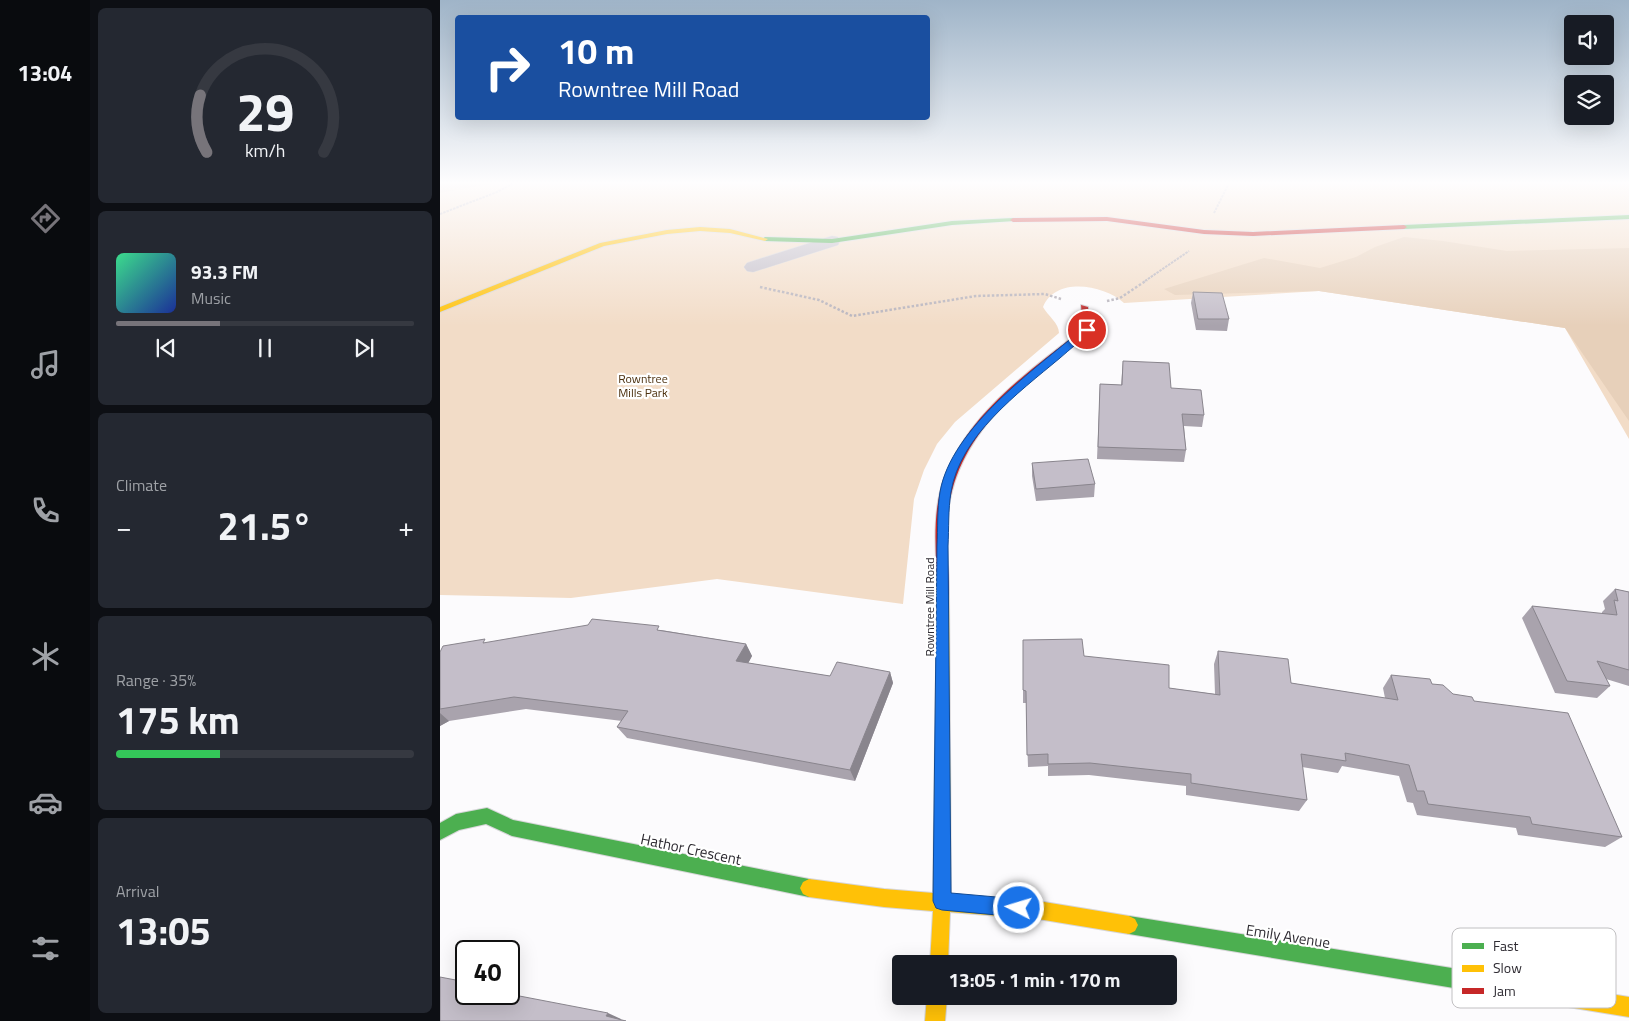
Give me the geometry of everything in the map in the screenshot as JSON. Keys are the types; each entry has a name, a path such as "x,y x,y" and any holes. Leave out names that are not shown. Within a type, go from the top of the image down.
{"street":[{"path":"440,310 602,244 642,235 684,231"},
{"path":"725,231 764,239 832,241 901,231"},
{"path":"1194,231 1253,234 1327,231"},
{"path":"753,267 832,241"},
{"name":"Rowntree Mill Road","path":"939,955 942,901 942,546 946,492 955,463 965,444 984,422 1032,376 1087,330 1084,308"},
{"name":"Hathor Crescent","path":"440,832 456,822 487,816 512,828 804,887 884,898 942,901"},
{"name":"Emily Avenue","path":"942,901 1038,910 1452,978"},
{"path":"935,1021 936,1005"},
{"name":"Emily Avenue","path":"1616,1005 1629,1007"}],"path":[{"path":"751,286 820,300 852,316 976,296 1045,294 1084,308 1120,298 1190,250"}],"green space":[{"name":"Rowntree Mills Park","path":"440,231 1629,231 1629,439 1565,328 1319,291 1124,303 1105,292 1093,288 1069,287 1049,297 1043,307 1059,329 1059,333 955,422 937,444 924,470 914,499 903,604 717,579 571,598 440,595"}],"shaded area":[{"path":"1404,237 1507,251 1629,248 1629,421 1565,328 1319,291 1175,295 1164,289 1264,258 1320,268 1356,257 1375,247"}],"building":[{"path":"1193,292 1222,293 1229,319 1198,319"},
{"path":"1123,361 1169,363 1171,388 1201,390 1204,415 1182,414 1186,450 1098,447 1100,384 1122,385"},
{"path":"1088,459 1095,484 1036,489 1032,463"},
{"path":"1615,589 1629,592 1629,670 1597,661 1610,686 1567,681 1532,606 1617,615 1614,600 1618,601"},
{"path":"592,619 659,626 657,630 746,644 736,661 830,676 837,662 890,672 850,770 617,727 628,711 514,697 440,709 440,652 443,646 485,639 483,643 588,625"},
{"path":"1082,639 1084,656 1169,665 1169,688 1220,695 1218,651 1288,659 1291,683 1398,700 1391,675 1430,679 1432,684 1443,685 1453,694 1472,697 1474,701 1568,713 1622,837 1532,824 1530,817 1428,804 1424,791 1417,791 1409,765 1345,753 1346,761 1301,754 1307,800 1191,783 1191,774 1090,763 1048,764 1048,754 1027,755 1026,691 1023,690 1023,640"},
{"path":"440,977 455,980 455,1005 520,1005 520,996 608,1013 606,1016 626,1021 440,1021"}],"traffic: fast":[{"path":"765,239 832,241 901,231"},
{"path":"440,832 456,822 487,816 512,828 809,888"},
{"path":"1129,925 1452,978"}],"traffic: slow":[{"path":"440,310 602,244 682,231"},
{"path":"725,231 765,239"},
{"path":"939,955 942,901 943,594"},
{"path":"809,888 884,898 1038,910 1129,925"},
{"path":"935,1021 936,1005"},
{"path":"1616,1005 1629,1007"}],"traffic: jam":[{"path":"1194,231 1253,234 1325,231"},
{"path":"943,594 942,542 944,503 946,491 955,466 968,442 984,420 1003,400 1087,330 1084,307"}],"route":[{"path":"1019,908 942,901 942,546 946,492 955,463 965,444 984,422 1032,376 1087,330"}]}
